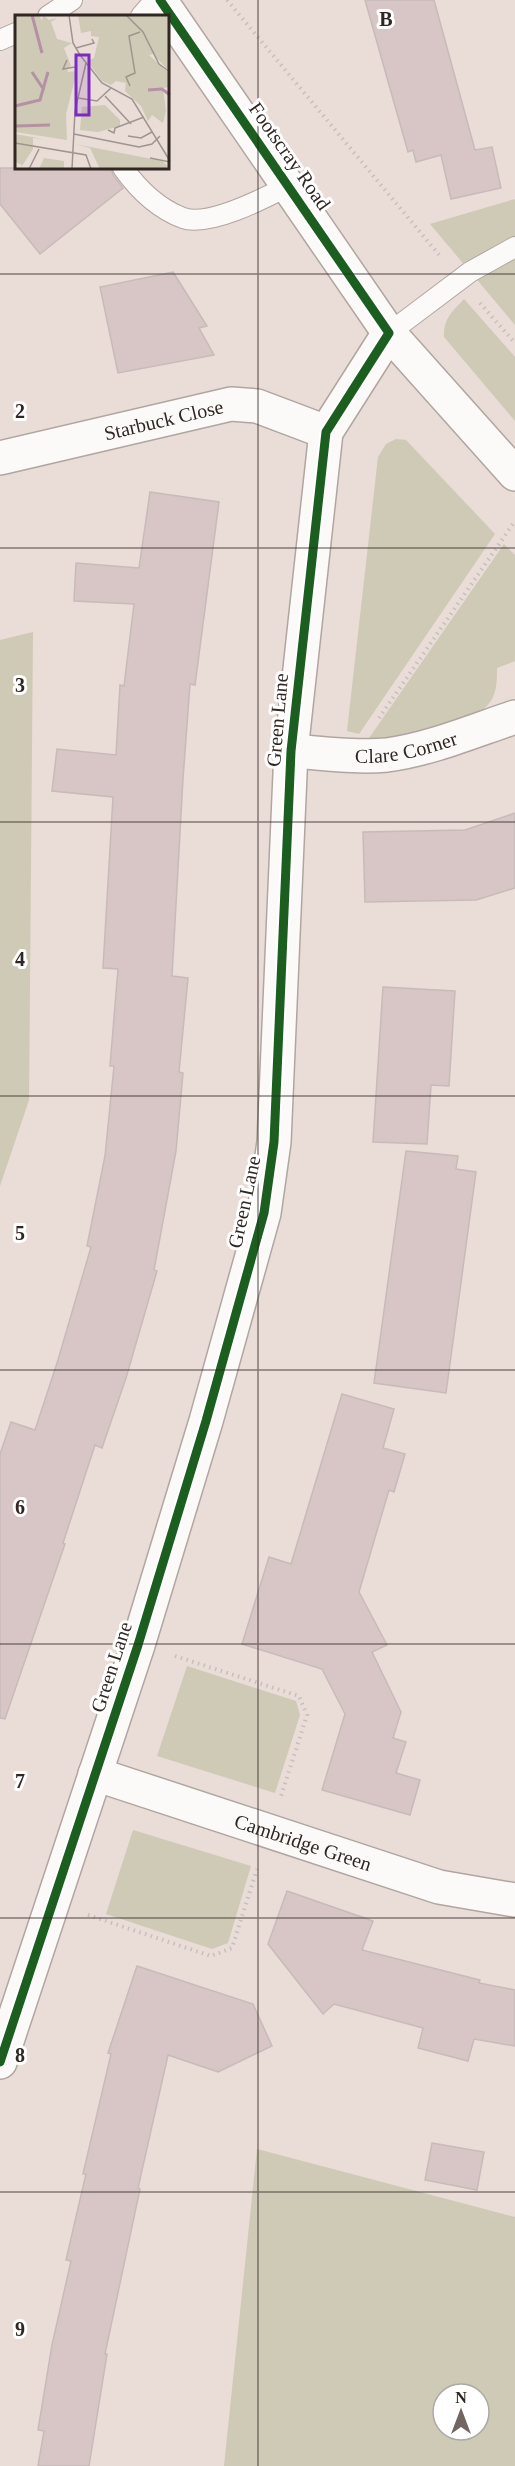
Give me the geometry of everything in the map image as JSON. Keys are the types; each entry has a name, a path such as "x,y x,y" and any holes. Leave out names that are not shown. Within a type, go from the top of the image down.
{"main road":[{"name":"Footscray Road","path":"160,0 389,333 515,474"},
{"name":"Green Lane","path":"1,2053 53,1904 138,1645 206,1421 264,1213 274,1142 291,751 326,432 389,333"},
{"name":"Starbuck Close","path":"0,458 231,404 256,405 326,432"},
{"name":"Clare Corner","path":"291,751 353,756 387,755 428,747 515,717"},
{"name":"Cambridge Green","path":"95,1774 439,1887 515,1900"}],"lane":[{"path":"50,15 72,0"},
{"path":"142,15 155,0"},
{"path":"0,40 15,33"},
{"path":"125,170 148,198 184,219 205,219 258,201 288,186"},
{"path":"389,333 460,280 515,247"}],"path":[{"path":"226,0 515,343"},
{"path":"353,756 515,520"},
{"path":"53,1904 211,1956 232,1948 307,1715 299,1696 138,1645"}],"shaded area":[{"path":"515,199 515,325 430,224"},
{"path":"464,299 515,357 515,421 444,337 447,320"},
{"path":"396,439 406,440 495,534 359,734 347,731 378,457 386,444"},
{"path":"504,544 515,555 515,661 497,668 496,689 490,703 476,715 430,732 395,739 367,741"},
{"path":"33,632 29,1100 0,1186 0,640"},
{"path":"187,1666 296,1701 300,1715 275,1793 157,1756"},
{"path":"133,1830 251,1866 228,1943 212,1949 106,1914"},
{"path":"257,2149 515,2217 515,2466 224,2466"}],"building":[{"path":"365,0 434,0 475,150 492,147 501,188 451,199 441,155 416,162 413,150 408,152"},
{"path":"0,168 112,170 123,188 40,254 0,204"},
{"path":"173,272 207,326 199,328 214,355 118,373 100,287"},
{"path":"150,492 219,502 195,685 190,684 183,779 172,976 188,978 179,1072 183,1073 176,1151 154,1270 157,1271 126,1378 102,1448 95,1445 63,1543 65,1544 5,1719 0,1718 0,1454 11,1422 35,1430 58,1360 91,1247 87,1246 105,1156 114,1066 110,1066 118,969 103,968 113,797 52,791 57,749 116,755 120,685 124,686 134,604 74,601 76,563 139,568"},
{"path":"515,813 515,888 476,900 365,902 363,832 465,830"},
{"path":"383,987 455,991 449,1086 431,1085 427,1144 373,1142"},
{"path":"406,1151 458,1156 456,1169 476,1172 446,1393 374,1383"},
{"path":"342,1394 394,1409 383,1448 405,1454 394,1492 389,1490 359,1592 387,1645 372,1652 401,1712 393,1738 406,1742 396,1773 420,1780 410,1815 322,1790 345,1714 322,1669 242,1644 269,1557 291,1564"},
{"path":"287,1891 373,1921 362,1950 480,1980 479,1983 515,1990 515,2046 474,2039 468,2061 418,2048 423,2028 334,2004 323,2014 268,1944"},
{"path":"137,1966 253,2004 272,2046 218,2072 168,2055 138,2188 140,2189 105,2354 107,2354 89,2466 38,2466 44,2431 38,2430 52,2345 71,2261 66,2260 86,2174 83,2174 111,2054 108,2053"},
{"path":"432,2143 484,2152 477,2190 425,2180"}],"cycle path":[{"path":"0,2062 138,1645 206,1421 264,1213 274,1142 291,751 326,432 389,333 160,0"}]}
